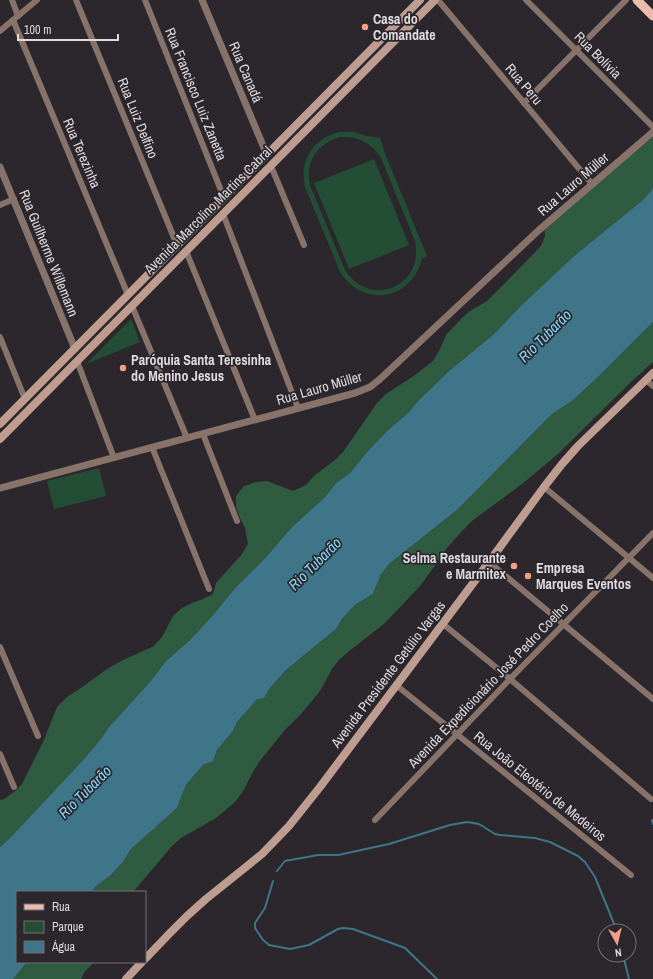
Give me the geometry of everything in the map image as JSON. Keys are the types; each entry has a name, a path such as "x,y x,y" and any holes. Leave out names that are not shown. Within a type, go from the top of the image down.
{"main road":[{"name":"Avenida Marcolino Martins Cabral","path":"0,424 420,0"},
{"name":"Avenida Marcolino Martins Cabral","path":"0,439 435,0"},
{"path":"637,0 653,16"},
{"path":"358,63 365,70"},
{"path":"266,155 271,166"},
{"path":"128,295 132,306"},
{"name":"Avenida Presidente Getúlio Vargas","path":"146,958 187,916 262,854 304,808 544,487 578,446 653,373"},
{"path":"126,979 141,963"}],"street":[{"name":"Rua Terezinha","path":"12,0 16,18 128,295"},
{"path":"0,31 37,0"},
{"name":"Rua Francisco Luiz Zanetta","path":"145,0 224,198"},
{"name":"Rua Canadá","path":"202,0 266,155"},
{"name":"Rua Peru","path":"438,0 592,184"},
{"name":"Rua Bolívia","path":"526,0 653,127"},
{"path":"524,103 626,0"},
{"name":"Rua Luiz Delfino","path":"78,1 177,245"},
{"name":"Rua Lauro Müller","path":"0,488 355,393 370,387 515,252 653,132"},
{"name":"Rua Guilherme Willemann","path":"0,166 75,349"},
{"path":"271,166 304,245"},
{"path":"0,205 14,200"},
{"path":"223,214 298,408"},
{"path":"186,251 255,420"},
{"path":"132,306 187,438"},
{"path":"0,337 25,399"},
{"path":"77,361 114,458"},
{"path":"646,380 653,386"},
{"path":"203,434 237,521"},
{"path":"152,447 209,589"},
{"path":"544,487 653,578"},
{"name":"Avenida Expedicionário José Pedro Coelho","path":"375,820 653,533"},
{"path":"489,562 653,699"},
{"path":"443,624 651,799"},
{"path":"0,647 38,736"},
{"name":"Rua João Eleotério de Medeiros","path":"396,685 631,875"},
{"path":"0,754 14,787"}],"green space":[{"path":"340,132 354,132 380,138 427,256 422,259 416,273 408,284 397,291 386,295 373,295 361,291 350,284 340,272 305,187 304,177 306,159 310,152 322,139","holes":["341,137 359,139 369,144 381,158 415,241 416,257 412,270 404,281 393,287 380,290 367,288 355,282 345,270 310,185 309,169 311,161 319,149 333,140"]},
{"path":"653,137 653,188 644,199 574,256 494,334 450,370 418,401 409,412 387,431 366,453 350,473 336,483 325,497 292,527 266,557 235,588 190,640 166,661 149,683 109,727 84,759 0,847 0,800 14,792 22,784 44,740 57,707 68,696 107,669 154,646 162,637 173,616 182,608 213,594 216,583 242,554 248,544 245,528 236,507 236,496 244,486 256,482 267,481 293,491 306,485 314,476 343,452 377,403 386,394 433,361 446,335 470,311 487,301 541,246 545,236 545,230 593,186"},
{"path":"374,159 409,245 349,269 314,183"},
{"path":"131,319 140,342 86,364"},
{"path":"653,322 653,362 558,454 522,484 472,521 447,548 420,586 385,623 339,660 332,669 320,691 301,714 284,731 259,762 242,793 234,803 216,818 181,838 172,846 134,891 93,891 95,887 111,875 123,862 130,850 177,808 186,785 203,765 213,761 217,750 233,731 237,722 256,700 264,698 270,688 286,670 336,629 342,619 355,605 373,594 381,573 389,564 457,510 552,414 572,401"},
{"path":"99,468 106,496 54,509 47,481"},
{"path":"26,963 93,963 84,973 81,979 13,979"}],"water":[{"name":"Rio Tubarão","path":"653,188 653,322 572,401 552,414 457,510 389,564 381,574 373,594 355,605 342,619 336,629 286,670 270,688 264,698 256,700 237,722 233,731 217,750 213,761 203,765 186,785 177,808 130,850 123,862 111,875 95,887 93,891 16,891 16,963 26,963 13,979 0,979 0,847 84,759 109,727 149,683 166,661 190,640 235,588 266,557 292,527 325,497 336,483 350,473 366,453 387,431 409,412 418,401 450,370 494,334 574,256 644,199"}],"waterway":[{"path":"652,820 653,824"},
{"path":"277,871 285,861 318,855 338,855 389,844 450,825 467,822 479,824 495,834 535,838 550,842 578,856 585,862 595,877 614,923"},
{"path":"273,881 265,908 255,923 255,928 263,940 269,945 290,949 309,945 338,929 353,929 405,948 437,979"},
{"path":"625,963 629,979"}],"place":[{"name":"Casa do Comandate","path":"365,27"},
{"name":"Paróquia Santa Teresinha do Menino Jesus","path":"123,368"},
{"name":"Selma Restaurante e Marmitex","path":"514,566"},
{"name":"Empresa Marques Eventos","path":"528,576"}]}
